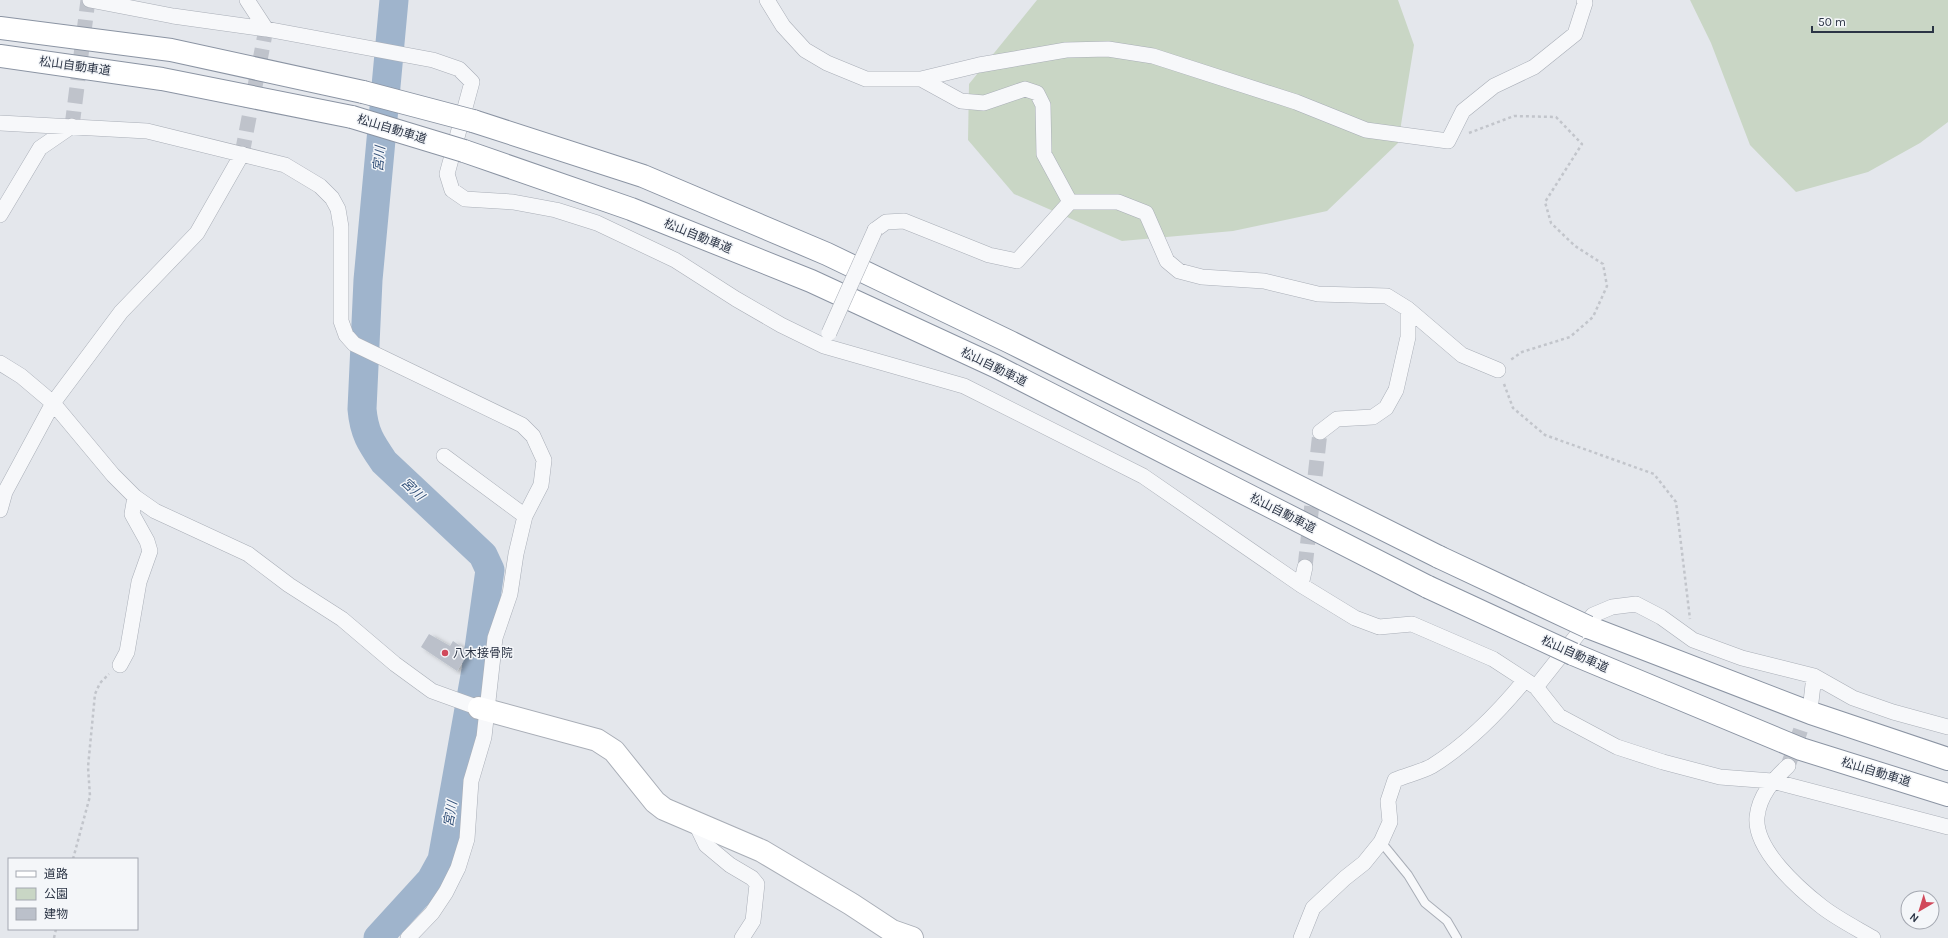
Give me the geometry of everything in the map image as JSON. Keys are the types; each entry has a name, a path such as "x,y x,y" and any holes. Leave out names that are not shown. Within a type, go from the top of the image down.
{"main road":[{"path":"0,28 171,50 363,92 473,121 643,176 827,254 1010,342 1439,557 1588,627 1811,713 1948,759"},
{"name":"松山自動車道","path":"0,56 162,79 352,117 464,151 631,209 811,281 995,366 1428,587 1573,654 1801,749 1948,795"},
{"path":"476,707 597,740 614,751 655,802 664,809 762,851 851,904 892,931 912,938"}],"street":[{"path":"90,0 173,16 266,29 433,60 459,69 472,82 447,174 452,190 465,199 527,204 556,210 597,223 675,260 762,314 827,339 964,386 1143,476 1301,585 1355,618 1379,627 1412,624 1493,659 1530,683 1559,716 1617,747 1663,762 1720,777 1772,781 1948,827"},
{"path":"247,0 266,29"},
{"path":"767,0 783,26 805,50 827,63 866,79 921,79 979,65 1066,50 1108,49 1153,56 1296,102 1366,130 1448,140 1463,111 1494,86 1534,67 1575,34 1586,3 1584,0"},
{"path":"921,79 961,101 984,103 1025,89 1037,93 1043,105 1044,154 1070,202"},
{"path":"0,123 147,131 284,165 320,186 332,198 338,208 341,227 341,321 346,336 354,344 522,425 533,436 544,460 541,485 525,516 516,554 510,594 495,638 476,707 484,737 472,781 467,839 458,868 446,892 432,913 408,938"},
{"path":"2,207 40,148 72,126"},
{"path":"0,510 6,492 53,404 120,312 197,233 242,154"},
{"path":"827,339 875,230 886,222 904,221 989,255 1016,261 1070,202 1118,202 1146,213 1167,261 1180,271 1202,277 1264,281 1318,294 1387,296 1408,309 1462,355 1498,370"},
{"path":"1320,432 1337,419 1374,417 1386,408 1396,390 1408,337 1408,309"},
{"path":"0,363 21,376 53,404 113,475 135,497 155,511 248,554 290,585 342,619 395,664 432,691 476,707"},
{"path":"444,456 525,516"},
{"path":"120,665 127,652 139,582 150,551 147,541 132,514 135,497"},
{"path":"1301,585 1305,567"},
{"path":"1301,938 1313,908 1364,862 1381,842 1390,822 1388,801 1394,780 1431,766 1463,744 1530,683 1593,615 1612,607 1636,604 1661,617 1693,640 1742,658 1814,676 1853,698 1893,712 1948,727"},
{"path":"1811,702 1814,676"},
{"path":"1788,766 1772,781 1762,801 1757,818 1761,840 1774,862 1821,906 1873,938"},
{"path":"694,822 706,845 730,865 752,878 758,884 753,921 742,938"}],"lane":[{"path":"1381,842 1404,870 1425,904 1447,921 1457,938"}],"path":[{"path":"1448,140 1514,116 1556,116 1582,144 1545,202 1551,224 1575,246 1604,264 1607,286 1593,317 1570,337 1522,352 1498,370 1513,408 1545,435 1654,474 1676,502 1693,640"},
{"path":"73,858 90,796 88,767 94,694 100,683 120,665"}],"green space":[{"path":"1037,0 1398,0 1414,45 1398,143 1327,211 1233,231 1122,241 1014,194 968,140 969,84"},
{"path":"1690,0 1948,0 1948,122 1920,143 1868,172 1796,192 1750,145 1711,43"}],"building":[{"path":"429,634 450,646 453,641 469,652 457,671 421,647"}],"waterway":[{"name":"宮川","path":"378,938 431,880 442,860 476,670 490,570 483,555 384,462 375,449 364,425 362,409 368,280 394,0"}],"tunnel":[{"path":"72,126 88,0"},
{"path":"242,154 266,29"},
{"path":"1305,567 1320,432"},
{"path":"1788,766 1810,703"}],"place":[{"name":"八木接骨院","path":"445,653"}]}
